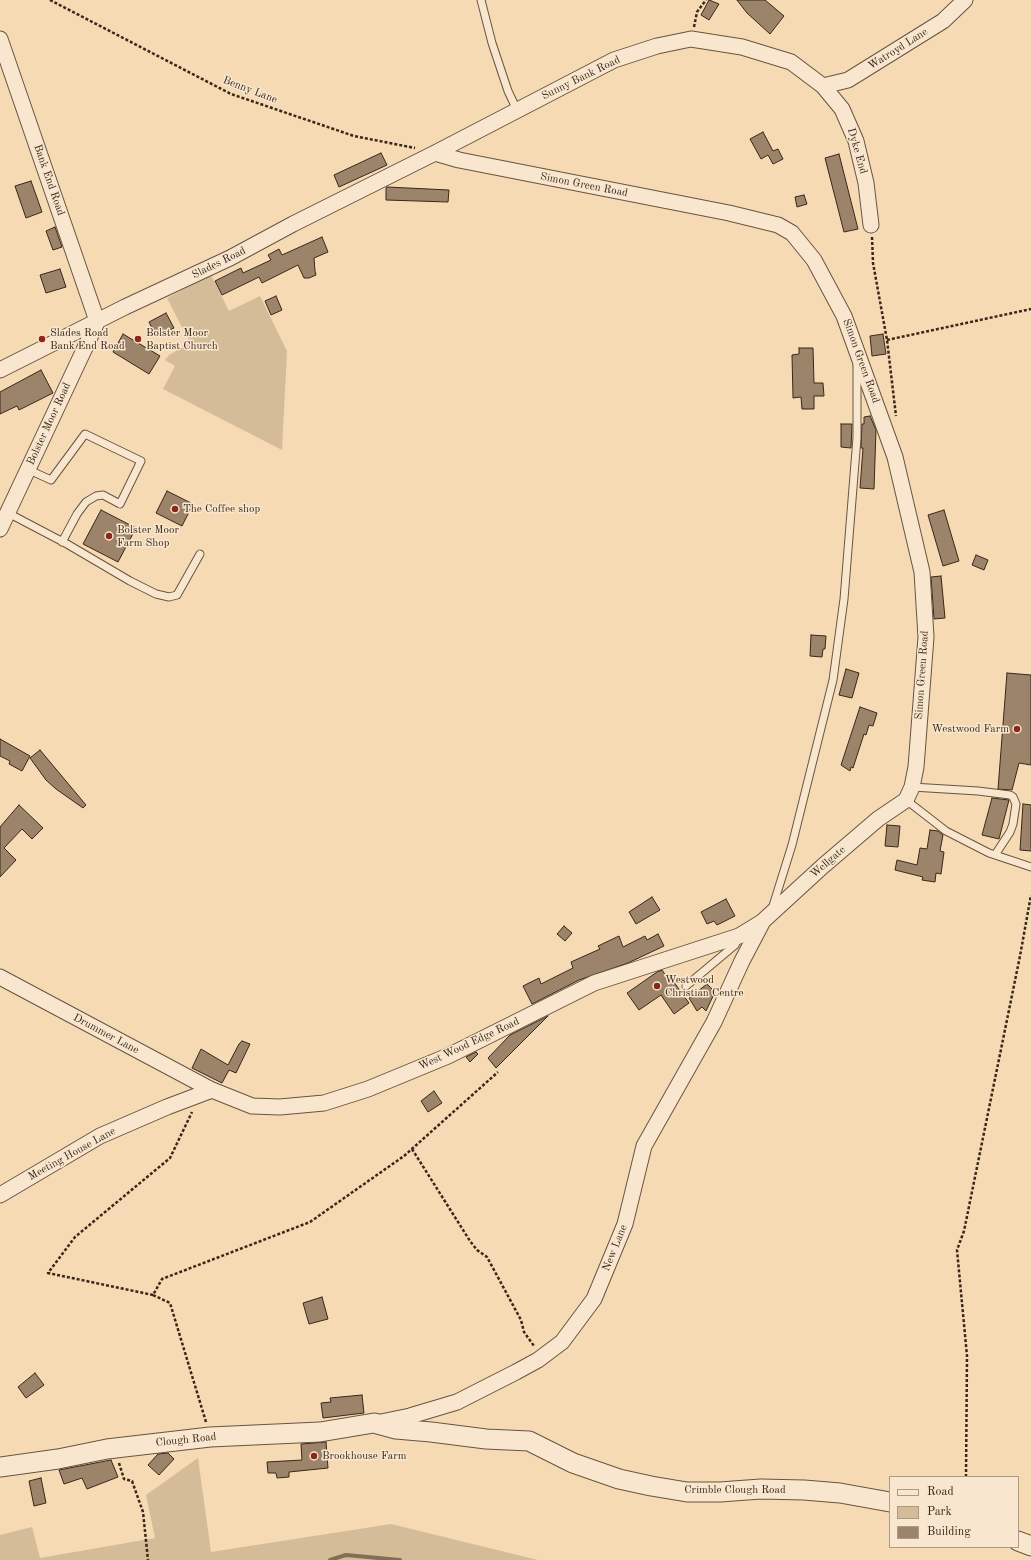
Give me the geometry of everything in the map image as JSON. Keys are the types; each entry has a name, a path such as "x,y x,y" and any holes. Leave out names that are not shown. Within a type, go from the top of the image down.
{"street":[{"name":"Watroyd Lane","path":"823,86 848,80 943,21 966,0"},
{"name":"Bank End Road","path":"0,39 98,320"},
{"name":"Sunny Bank Road","path":"435,153 614,60 657,46 691,39 742,47 791,62 823,86"},
{"name":"Dyke End","path":"823,86 842,109 856,141 866,183 871,225"},
{"name":"Slades Road","path":"0,370 98,320 230,258 435,153"},
{"name":"Simon Green Road","path":"435,153 459,160 729,213 778,225 792,233 814,260 844,316 857,348 895,457 922,572 926,637 916,767 909,794"},
{"name":"Bolster Moor Road","path":"0,529 98,320"},
{"name":"Wellgate","path":"742,961 766,918 823,866 909,794"},
{"name":"West Wood Edge Road","path":"212,1090 252,1106 280,1107 324,1103 368,1089 448,1056 594,983 738,936 766,918"},
{"name":"New Lane","path":"374,1423 410,1416 456,1402 538,1360 562,1342 594,1299 626,1224 644,1146 714,1022 742,961"},
{"name":"Drummer Lane","path":"0,977 212,1090"},
{"name":"Meeting House Lane","path":"0,1195 100,1136 167,1107 212,1090"},
{"name":"Clough Road","path":"0,1467 107,1449 210,1437 320,1432 374,1423"},
{"name":"Crimble Clough Road","path":"374,1423 396,1429 486,1439 529,1441 573,1463 619,1480 686,1492 720,1492 760,1489 804,1490 840,1493 889,1502"},
{"path":"1019,1541 1031,1546"}],"lane":[{"path":"481,0 492,43 508,91 517,110"},
{"path":"766,918 792,845 833,680 844,599 857,438 857,348"},
{"path":"27,469 51,480 85,434 141,461 120,504 103,495 96,496 86,502 77,514 62,542"},
{"path":"8,513 130,581 156,594 169,597 177,595 200,554"},
{"path":"909,794 978,791 1013,796 1016,804 1013,824 1010,832 994,855"},
{"path":"909,794 946,832 994,855 1031,867"},
{"path":"686,986 735,944 738,936"}],"path":[{"name":"Benny Lane","path":"50,0 231,94 354,136 399,144 435,153"},
{"path":"691,39 697,12 706,0"},
{"path":"871,225 873,263 887,340 896,417"},
{"path":"887,340 1031,308"},
{"path":"966,1476 967,1356 958,1250 964,1231 1031,895"},
{"path":"153,1295 162,1279 310,1222 404,1156 498,1072"},
{"path":"193,1110 170,1158 75,1237 48,1273 153,1295 170,1303 210,1437"},
{"path":"412,1149 470,1241 477,1250 487,1257 520,1320 524,1332 534,1346 538,1360"},
{"path":"122,1474 124,1479 132,1481 143,1512 148,1560"}],"green space":[{"path":"211,275 229,311 260,296 287,351 282,450 163,389 175,366 165,360 169,355 190,343 167,298"},
{"path":"198,1458 211,1552 391,1524 538,1560 0,1560 0,1535 32,1527 40,1558 155,1538 146,1495"}],"building":[{"path":"709,0 719,4 709,20 701,15"},
{"path":"737,0 765,0 784,16 770,34 747,13"},
{"path":"763,132 773,151 778,149 783,159 773,164 768,155 761,159 750,139"},
{"path":"381,153 387,165 339,187 334,175"},
{"path":"839,154 858,229 844,232 825,158"},
{"path":"31,181 42,212 26,218 15,186"},
{"path":"387,187 449,190 448,202 386,200"},
{"path":"804,195 807,204 797,207 795,197"},
{"path":"55,227 62,247 53,250 46,231"},
{"path":"322,237 328,252 314,258 316,275 309,278 304,278 298,265 262,283 259,277 222,295 215,281 241,268 243,273 271,260 268,255 279,249 282,255"},
{"path":"60,269 66,287 46,293 40,275"},
{"path":"276,296 282,310 271,315 265,301"},
{"path":"166,313 174,328 156,337 149,322"},
{"path":"123,334 160,356 149,374 113,352"},
{"path":"883,334 886,354 872,356 870,336"},
{"path":"799,348 813,348 814,383 823,383 824,396 814,396 814,409 802,409 801,397 793,398 792,355 799,354"},
{"path":"41,370 53,393 19,410 17,406 0,414 0,392"},
{"path":"870,416 876,430 874,489 860,488 863,448 861,448 862,424 864,424 864,417"},
{"path":"841,424 852,424 851,448 841,447"},
{"name":"The Coffee shop","path":"167,491 193,504 182,526 156,513"},
{"name":"Bolster Moor Farm Shop","path":"101,510 136,528 118,562 83,544"},
{"path":"944,510 959,561 943,566 928,515"},
{"path":"976,555 988,560 984,570 972,565"},
{"path":"941,576 945,618 934,619 931,577"},
{"path":"811,635 826,636 825,649 823,649 822,657 810,656"},
{"path":"846,669 859,673 852,698 839,695"},
{"name":"Westwood Farm","path":"1007,673 1031,675 1031,765 1019,763 1012,790 998,789"},
{"path":"860,707 877,713 873,726 869,725 866,735 864,734 853,768 851,767 850,771 841,765"},
{"path":"0,739 30,756 22,771 9,764 10,761 0,756"},
{"path":"40,750 86,805 83,808 46,780 30,758"},
{"path":"992,798 1009,800 999,839 982,835"},
{"path":"1023,804 1031,805 1031,851 1020,850"},
{"path":"19,805 43,828 32,839 22,829 4,848 16,860 0,877 0,827"},
{"path":"887,825 900,826 898,847 885,846"},
{"path":"930,830 938,831 943,835 940,851 944,852 941,874 936,873 935,882 922,880 923,877 895,870 897,860 917,865 920,848 927,849"},
{"path":"652,897 660,910 636,924 629,912"},
{"path":"726,899 735,916 717,925 714,921 707,924 701,912"},
{"path":"564,926 572,933 565,941 557,934"},
{"path":"658,934 664,946 628,963 579,980 532,1004 523,986 539,978 541,984 573,968 571,962 600,949 598,946 619,936 623,947 645,936 647,940"},
{"name":"Westwood Christian Centre","path":"662,970 669,980 671,978 689,1003 674,1014 661,995 639,1010 627,993"},
{"path":"707,984 715,992 706,1011 702,1007 697,1011 689,998"},
{"path":"548,1016 496,1068 488,1058 510,1035"},
{"path":"242,1041 250,1044 236,1073 229,1070 222,1083 192,1068 201,1049 228,1065"},
{"path":"476,1052 478,1054 470,1062 466,1057"},
{"path":"434,1091 442,1103 428,1112 421,1101"},
{"path":"322,1297 328,1319 309,1324 303,1303"},
{"path":"35,1373 44,1385 26,1398 18,1387"},
{"path":"362,1395 364,1413 323,1418 321,1403 331,1402 330,1398"},
{"path":"326,1442 328,1468 289,1472 289,1477 277,1478 276,1473 268,1473 267,1462 302,1460 301,1444"},
{"path":"168,1453 174,1459 159,1475 148,1465 158,1454"},
{"path":"111,1460 118,1477 87,1489 82,1478 64,1484 59,1470"},
{"path":"41,1478 46,1503 34,1506 29,1481"}],"waterway":[{"path":"330,1560 346,1555 400,1560"}],"place":[{"name":"Slades Road Bank End Road","path":"42,339"},
{"name":"Bolster Moor Baptist Church","path":"138,339"},
{"name":"The Coffee shop","path":"175,509"},
{"name":"Bolster Moor Farm Shop","path":"109,536"},
{"name":"Westwood Farm","path":"1017,729"},
{"name":"Westwood Christian Centre","path":"657,986"},
{"name":"Brookhouse Farm","path":"314,1456"}]}
